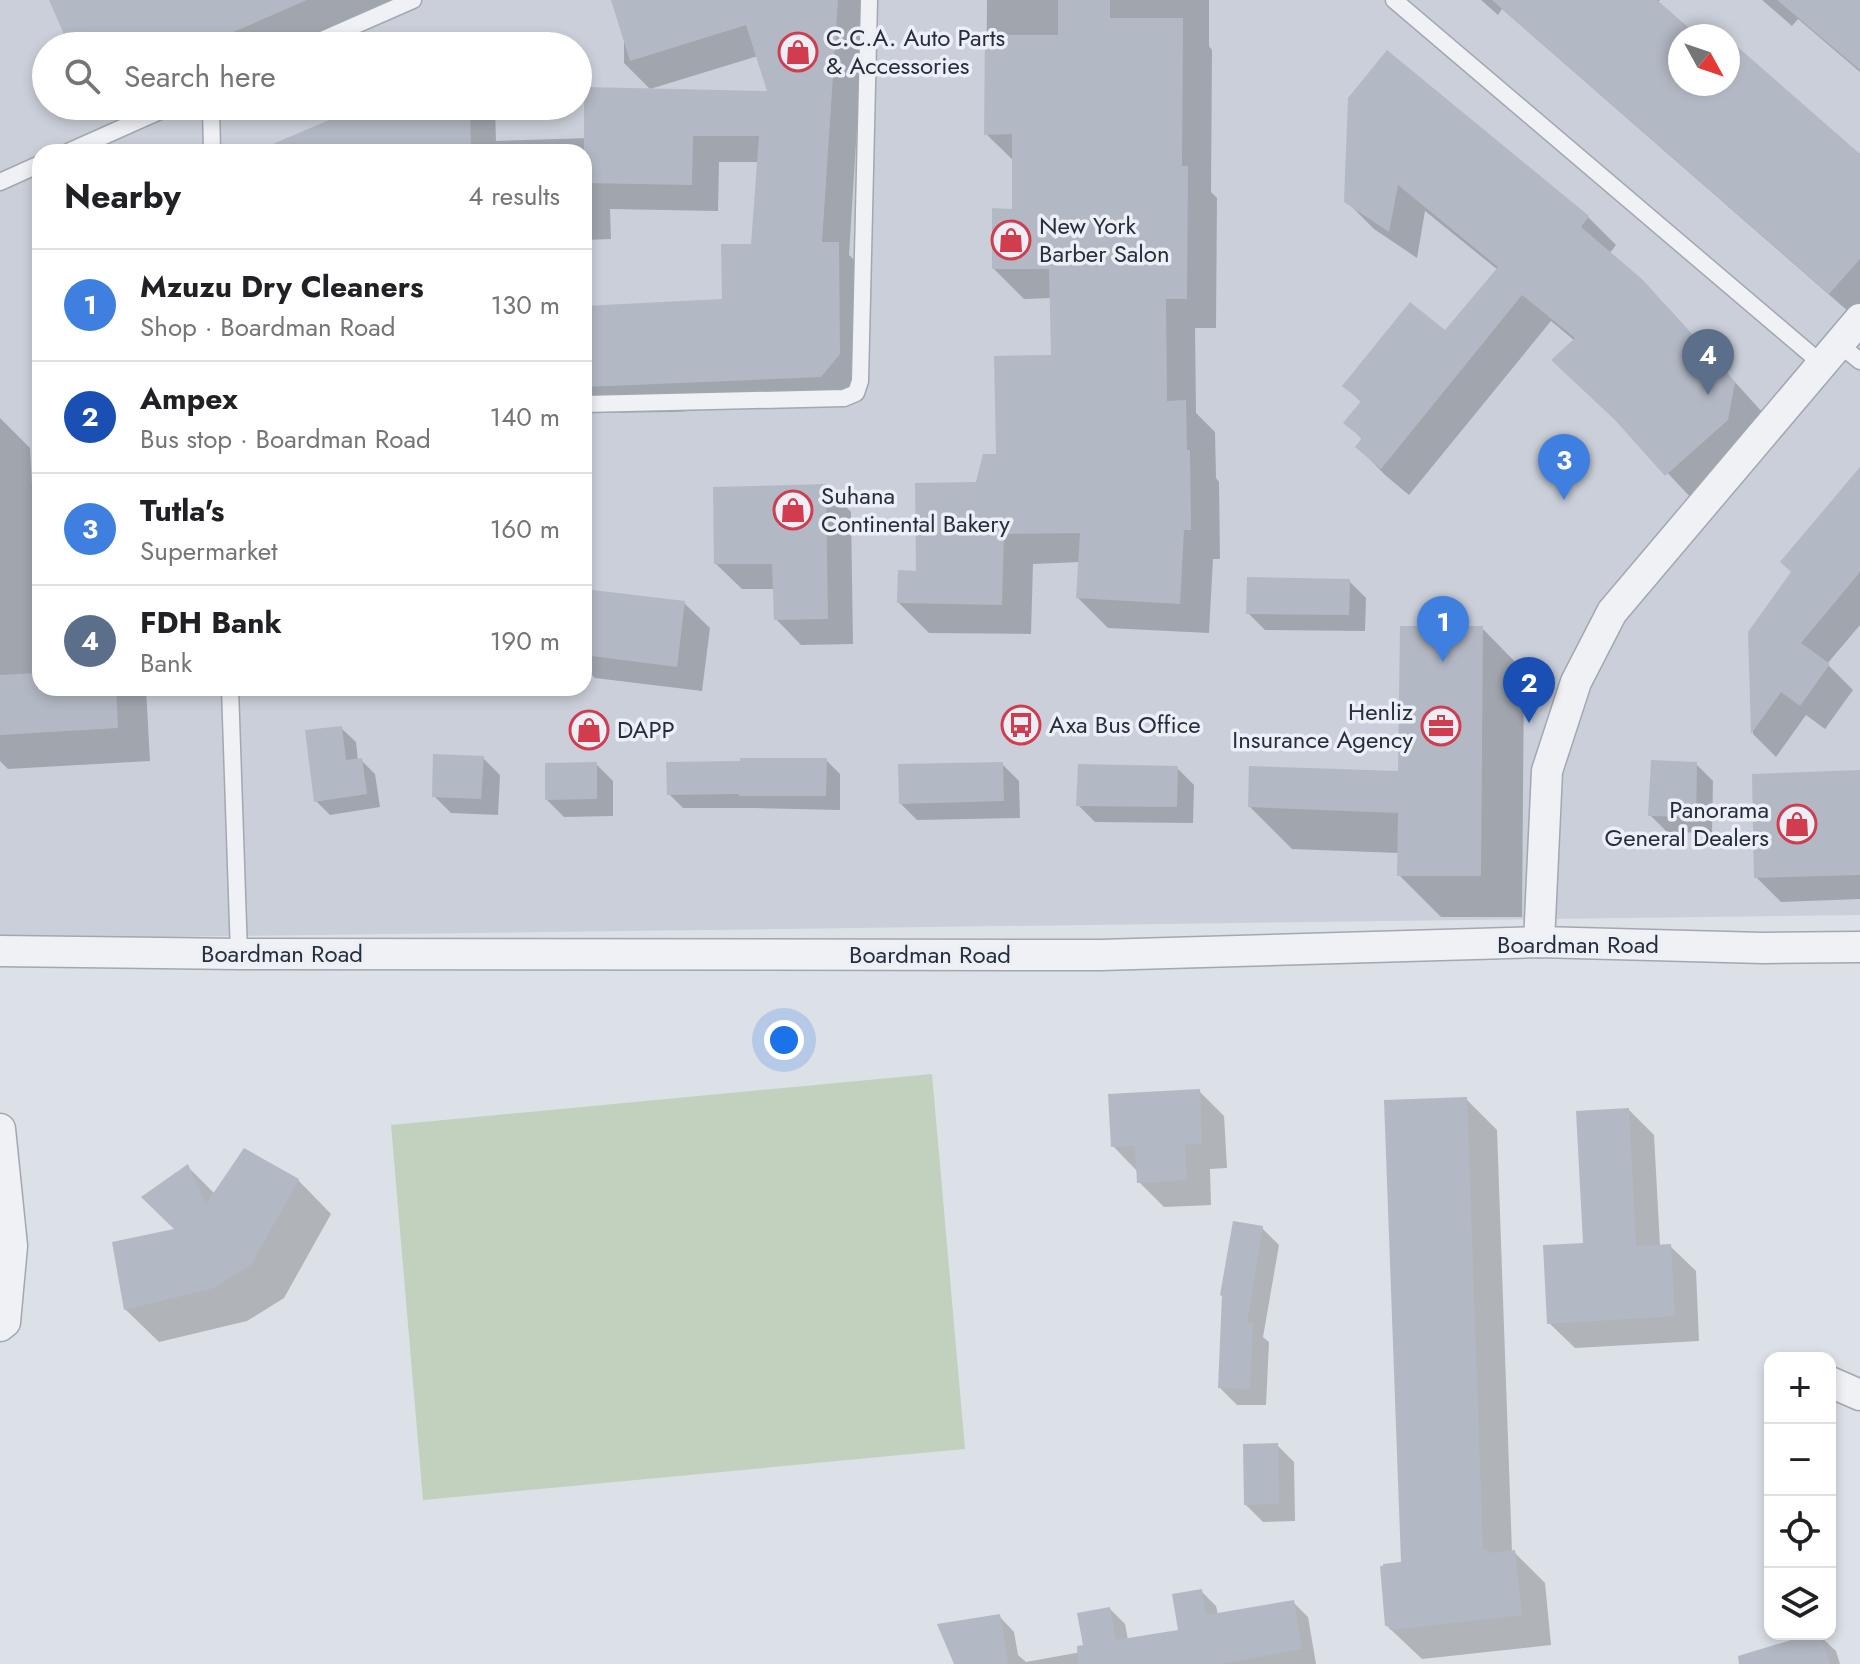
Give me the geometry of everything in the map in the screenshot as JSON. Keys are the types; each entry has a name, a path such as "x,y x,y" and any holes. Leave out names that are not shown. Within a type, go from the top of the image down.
{"street":[{"path":"1539,942 1547,771 1576,682 1612,612 1840,356 1860,319"},
{"name":"Boardman Road","path":"0,951 1100,955 1539,942 1763,948 1860,947"},
{"path":"0,1129 12,1246 5,1322 0,1326"},
{"path":"1836,1385 1860,1395"}],"lane":[{"path":"340,32 413,0"},
{"path":"592,404 844,398 856,393 860,381 869,0"},
{"path":"1394,0 1840,356"},
{"path":"86,144 140,120"},
{"path":"211,120 212,144"},
{"path":"0,182 32,168"},
{"path":"230,696 239,954"}],"shaded area":[{"path":"0,0 1860,0 1860,915 0,939"}],"green space":[{"path":"932,1074 965,1449 423,1500 391,1125"}],"building":[{"path":"49,0 307,0 233,32 63,32"},
{"path":"611,0 838,0 822,242 839,242 840,354 821,377 592,387 592,306 722,299 721,244 751,244 759,136 693,136 692,185 592,183 592,144 584,144 584,120 592,120 592,87 767,91 746,25 630,61"},
{"path":"1058,0 1110,0 1110,18 1183,18 1182,166 1188,166 1187,299 1166,299 1167,401 1186,400 1187,450 1190,450 1191,530 1184,530 1180,604 1076,598 1080,533 1004,534 1002,605 897,603 898,570 916,571 915,483 976,482 983,454 996,454 994,356 1051,355 1049,269 992,269 992,208 1012,209 1012,134 984,135 985,35 1058,35"},
{"path":"1492,0 1657,0 1684,24 1668,24 1668,96 1740,96 1740,49 1860,154 1860,259 1829,294"},
{"path":"1777,0 1860,0 1860,70"},
{"path":"1387,50 1589,216 1581,227 1643,280 1735,382 1728,420 1665,476 1615,420 1551,360 1575,338 1522,295 1381,469 1355,447 1362,438 1343,423 1361,401 1342,386 1410,302 1445,330 1498,267 1398,185 1389,232 1344,202 1348,98"},
{"path":"329,120 470,120 471,144 273,144"},
{"path":"1860,467 1860,572 1801,643 1830,664 1800,706 1781,692 1751,734 1748,632 1791,572 1780,562"},
{"path":"826,484 828,619 774,620 772,564 714,564 713,487"},
{"path":"1247,577 1350,579 1349,615 1246,614"},
{"path":"592,590 685,601 677,667 592,656"},
{"path":"1400,626 1483,626 1481,876 1397,876 1398,813 1248,807 1249,766 1398,771"},
{"path":"32,673 32,696 116,696 118,728 0,735 0,675"},
{"path":"342,726 346,760 362,758 367,794 314,802 305,730"},
{"path":"433,754 484,756 481,799 432,797"},
{"path":"740,758 827,758 826,796 667,795 666,762 740,761"},
{"path":"1651,760 1697,762 1696,817 1648,816"},
{"path":"597,762 597,799 545,800 545,763"},
{"path":"1003,762 1004,801 899,804 898,764"},
{"path":"1078,764 1178,766 1177,807 1076,806"},
{"name":"Panorama General Dealers","path":"1860,770 1860,875 1754,878 1752,774"},
{"path":"1200,1089 1202,1144 1185,1144 1187,1180 1137,1183 1135,1146 1111,1147 1108,1094"},
{"path":"1467,1097 1483,1550 1487,1549 1487,1553 1515,1550 1522,1615 1390,1630 1389,1625 1385,1626 1380,1566 1401,1562 1384,1100"},
{"path":"1629,1108 1636,1246 1671,1244 1675,1316 1547,1324 1543,1245 1583,1243 1576,1111"},
{"path":"244,1148 299,1179 251,1265 214,1288 124,1310 112,1242 174,1229 141,1197 188,1164 206,1204"},
{"path":"1233,1221 1263,1226 1247,1323 1253,1323 1250,1389 1218,1388 1220,1295"},
{"path":"1278,1443 1279,1504 1244,1505 1243,1444"},
{"path":"1202,1589 1206,1615 1294,1600 1302,1649 1221,1664 1078,1664 1077,1646 1083,1645 1077,1613 1110,1607 1116,1640 1178,1630 1172,1594"},
{"path":"1000,1614 1008,1664 954,1664 937,1624"},
{"path":"1791,1640 1822,1640 1830,1664 1739,1664 1738,1656"}],"place":[{"name":"C.C.A. Auto Parts & Accessories","path":"798,52"},
{"name":"New York Barber Salon","path":"1011,240"},
{"name":"FDH Bank","path":"1708,395"},
{"name":"Tutla's","path":"1564,500"},
{"name":"Suhana Continental Bakery","path":"793,510"},
{"name":"Mzuzu Dry Cleaners","path":"1443,662"},
{"name":"Ampex","path":"1529,723"},
{"name":"Axa Bus Office","path":"1021,725"},
{"name":"Henliz Insurance Agency","path":"1441,726"},
{"name":"DAPP","path":"589,730"},
{"name":"Panorama General Dealers","path":"1797,824"}]}
